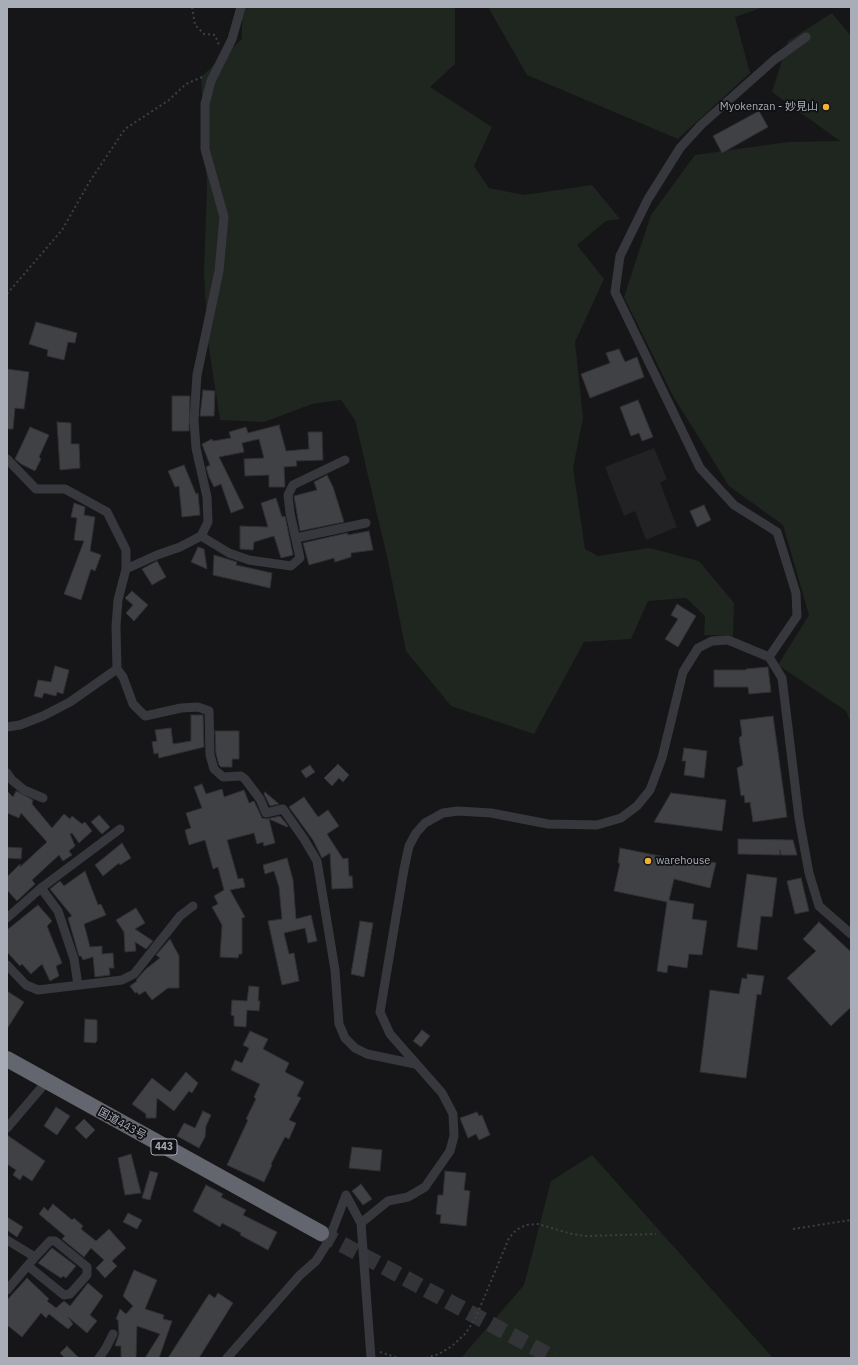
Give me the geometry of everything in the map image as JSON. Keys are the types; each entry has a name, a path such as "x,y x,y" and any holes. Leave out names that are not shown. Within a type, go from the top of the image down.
{"highway":[{"name":"国道443号","path":"7,1059 100,1112 321,1233"}],"street":[{"path":"126,569 157,555 180,547 201,536 208,522 207,497 196,448 194,420 197,375 219,271 224,217 205,149 205,104 211,81 232,39 242,7"},
{"path":"769,657 797,616 796,593 777,532 734,505 700,468 615,292 620,256 648,199 680,148 701,125 774,60 806,37"},
{"path":"7,458 36,489 64,489 107,512 126,550 126,569 118,600 116,669 122,677 133,704 145,716 181,708 198,707 208,711 210,755 214,768 223,777 241,776 245,779 260,799 266,813 283,809 317,861 335,970 339,1024 345,1038 355,1048 367,1054 415,1064"},
{"path":"201,536 229,553 256,561 291,566 300,558 290,513 288,495 293,485 345,460"},
{"path":"296,538 366,522"},
{"path":"361,1223 388,1201 408,1196 425,1187 450,1151 454,1136 453,1114 442,1093 390,1034 380,1012 404,869 409,846 416,833 425,823 443,813 458,811 491,813 548,824 597,825 621,818 637,806 650,790 662,758 683,672 698,648 712,640 728,640 769,657 782,678 799,818 811,880 819,906 851,934"},
{"path":"7,727 43,716 70,702 116,669"},
{"path":"7,773 12,780 24,790 42,798"},
{"path":"7,918 41,888 120,829"},
{"path":"41,888 58,911 74,958 78,985"},
{"path":"7,965 26,985 38,990 116,981 134,974 180,916 193,906"},
{"path":"7,1128 47,1081"},
{"path":"227,1358 300,1275 316,1261 328,1242 346,1195 361,1223 371,1354"},
{"path":"7,1240 35,1257"},
{"path":"7,1290 35,1257 50,1241 55,1241 87,1267 87,1275 70,1294 64,1295 28,1266"},
{"path":"99,1358 113,1334"}],"path":[{"path":"192,7 195,25 204,34 216,36 219,45"},
{"path":"7,294 62,230 90,181 125,129 168,100 186,84 208,74"},
{"path":"793,1229 851,1220"},
{"path":"426,1358 439,1354 452,1346 466,1333 476,1317 510,1238 516,1230 526,1225 538,1224 572,1234 586,1236 656,1234"},
{"path":"371,1354 398,1358"}],"shaded area":[{"path":"242,7 455,7 455,64 430,87 492,127 474,166 489,188 524,195 592,185 620,219 606,221 577,245 604,279 575,342 583,418 573,468 585,549 598,556 649,548 699,561 734,603 733,636 704,635 705,616 686,598 648,601 631,639 584,642 534,734 451,706 406,651 388,561 355,420 341,400 312,404 264,422 220,420 208,341 204,274 207,186 201,77 242,39"},
{"path":"488,7 764,7 735,17 750,73 678,139 527,75"},
{"path":"832,13 851,36 851,723 846,711 778,665 809,615 783,525 729,486 673,396 624,297 651,215 695,155 788,142 840,141 772,92 788,41"},
{"path":"654,448 667,479 660,483 677,527 646,540 635,511 624,516 605,467"},
{"path":"592,1155 773,1358 461,1358 524,1285 551,1181"}],"building":[{"path":"759,111 768,127 722,153 713,136"},
{"path":"36,322 77,333 75,343 68,342 64,360 47,356 48,350 29,344"},
{"path":"619,349 625,362 637,357 644,377 590,398 581,374 610,363 606,353"},
{"path":"7,369 29,372 24,409 15,408 13,429 7,429"},
{"path":"203,390 215,391 214,416 200,416"},
{"path":"172,396 190,396 189,431 172,431"},
{"path":"638,400 653,437 642,441 639,433 631,436 620,407"},
{"path":"57,422 71,423 71,444 79,444 80,468 60,470"},
{"path":"279,425 286,451 309,449 308,432 322,432 323,460 296,461 297,466 284,467 285,487 269,487 269,475 245,476 244,459 264,458 259,439 242,443 244,452 219,457 244,508 231,513 221,484 214,487 209,477 206,467 210,465 202,444 212,439 213,441 231,438 229,432 246,427 248,433"},
{"path":"30,427 49,435 39,457 41,459 35,471 21,464 15,459"},
{"path":"184,465 196,494 198,493 200,515 182,517 179,486 175,487 168,471"},
{"path":"327,475 333,487 344,522 300,531 294,496 317,490 314,482"},
{"path":"276,498 282,517 285,516 293,555 281,558 274,536 254,542 253,550 240,549 240,526 268,527 261,503"},
{"path":"74,503 85,507 84,515 95,517 90,551 101,555 95,571 91,569 81,600 64,594 84,541 74,540 77,518 71,517"},
{"path":"704,505 711,520 697,527 690,511"},
{"path":"369,531 373,550 351,553 351,557 335,562 334,558 309,565 303,543 347,533 348,535"},
{"path":"198,547 204,549 207,569 191,562"},
{"path":"214,555 237,562 236,565 272,573 270,588 213,575"},
{"path":"157,561 166,577 152,585 142,569"},
{"path":"132,591 148,605 134,621 126,613 133,605 125,598"},
{"path":"677,604 696,616 678,647 665,639 678,619 671,615"},
{"path":"55,666 69,670 63,694 57,692 56,696 44,693 42,698 34,696 38,680 51,682"},
{"path":"768,667 771,692 749,694 748,687 714,687 714,670 746,670"},
{"path":"191,715 203,715 204,747 159,758 158,753 154,754 152,742 157,741 155,730 171,728 173,744 191,741"},
{"path":"773,716 787,817 753,822 750,802 745,803 744,795 741,796 737,768 743,765 739,738 742,735 740,720"},
{"path":"215,731 239,731 239,759 232,759 232,767 221,767 219,765 216,754"},
{"path":"684,748 707,751 704,778 684,775 686,761 682,761"},
{"path":"338,764 349,775 343,782 339,778 332,786 324,778"},
{"path":"310,765 315,772 306,778 301,771"},
{"path":"202,784 206,794 222,789 224,797 244,790 249,803 254,801 262,818 267,819 280,816 288,826 287,827 269,819 275,843 264,846 263,842 257,844 254,833 227,840 238,879 243,878 245,887 230,890 245,917 242,918 242,954 239,954 238,958 220,957 222,925 212,907 218,904 214,896 224,890 218,867 213,869 205,840 189,845 185,830 191,828 186,813 202,808 194,787"},
{"path":"7,791 13,797 16,791 33,800 32,804 52,828 64,814 70,819 72,816 82,824 85,822 92,831 79,843 72,833 70,834 75,846 69,851 72,855 63,861 59,855 32,880 35,884 17,901 7,890 7,877 20,864 20,867 47,842 21,813 19,818 7,813"},
{"path":"265,792 279,804 270,806 264,794"},
{"path":"671,793 726,800 722,831 654,822"},
{"path":"304,797 318,817 328,810 339,826 327,834 343,859 348,858 349,876 352,876 353,888 332,889 330,853 322,858 313,840 289,807"},
{"path":"99,815 110,827 102,834 91,822"},
{"path":"738,839 793,840 797,855 781,855 780,850 780,855 738,854"},
{"path":"122,843 131,858 120,865 119,863 103,876 95,865"},
{"path":"7,847 22,848 21,859 7,858"},
{"path":"620,848 690,862 691,857 716,863 710,888 674,879 669,900 694,904 692,919 707,921 702,955 689,954 687,968 668,965 667,973 657,971 667,902 614,891 620,863 618,863"},
{"path":"287,858 293,880 296,919 311,915 317,941 308,943 305,928 284,933 289,954 294,953 299,981 282,985 268,921 282,919 279,887 274,871 265,874 263,865"},
{"path":"85,871 98,905 101,904 106,915 84,924 90,947 102,946 102,954 113,953 114,968 109,968 110,975 95,977 93,957 83,960 81,956 79,956 68,918 72,916 50,889 60,881 64,886"},
{"path":"747,874 777,878 772,917 761,916 757,950 737,947"},
{"path":"801,878 809,911 795,914 787,881"},
{"path":"38,905 52,921 47,926 62,963 56,966 59,976 50,981 42,964 31,974 22,964 20,966 7,952 7,930"},
{"path":"136,908 145,923 135,929 153,941 146,949 135,942 136,951 125,952 124,932 116,920"},
{"path":"360,921 373,923 364,977 351,974"},
{"path":"819,922 851,952 851,1007 831,1026 787,978 816,951 803,939"},
{"path":"170,939 179,956 179,988 168,988 152,1000 145,991 139,995 137,992 135,993 130,986 137,981 136,980 146,969 160,958 156,955"},
{"path":"747,974 764,976 761,995 757,994 746,1078 700,1072 710,990 739,994 742,978 747,979"},
{"path":"249,986 259,987 259,1011 247,1010 246,1027 234,1026 234,1016 231,1015 232,1000 247,1001"},
{"path":"7,991 24,1002 7,1029"},
{"path":"85,1019 97,1020 97,1041 95,1043 84,1042"},
{"path":"422,1030 430,1036 421,1047 413,1041"},
{"path":"250,1031 268,1039 263,1049 289,1063 285,1072 304,1082 297,1096 301,1098 289,1120 296,1123 289,1139 285,1137 271,1164 272,1165 264,1182 227,1165 248,1120 246,1119 256,1099 254,1097 260,1084 231,1070 235,1060 242,1063 249,1048 243,1045"},
{"path":"186,1072 198,1083 192,1093 189,1091 174,1111 157,1098 156,1118 146,1118 146,1114 132,1104 152,1078 170,1092"},
{"path":"56,1107 70,1116 57,1135 44,1126"},
{"path":"203,1111 211,1115 206,1126 205,1137 199,1148 177,1136 184,1123 195,1128"},
{"path":"477,1112 479,1116 482,1115 490,1135 479,1140 476,1134 468,1138 460,1118"},
{"path":"84,1119 95,1130 86,1139 75,1128"},
{"path":"7,1135 45,1161 32,1181 23,1175 20,1180 13,1175 16,1170 7,1164"},
{"path":"352,1147 382,1150 380,1171 349,1168"},
{"path":"131,1154 141,1193 125,1195 118,1158"},
{"path":"150,1171 158,1173 150,1200 142,1198"},
{"path":"445,1171 466,1173 464,1190 470,1191 466,1226 440,1223 441,1215 436,1214 438,1195 443,1195"},
{"path":"361,1184 372,1199 363,1205 352,1191"},
{"path":"206,1185 223,1194 221,1197 246,1210 243,1215 277,1232 268,1250 240,1235 241,1233 222,1223 220,1227 193,1211"},
{"path":"53,1204 72,1220 74,1218 83,1226 81,1229 96,1241 109,1229 126,1248 112,1261 117,1266 105,1278 96,1268 104,1260 91,1248 84,1257 62,1239 65,1236 39,1214 44,1207 48,1211"},
{"path":"128,1213 142,1220 137,1229 123,1222"},
{"path":"7,1217 23,1227 17,1237 7,1230"},
{"path":"52,1248 76,1266 66,1278 63,1276 61,1278 38,1263"},
{"path":"134,1270 157,1280 145,1309 164,1315 163,1319 172,1321 159,1358 145,1358 160,1334 137,1326 136,1358 121,1358 121,1346 115,1346 119,1334 118,1320 116,1319 120,1309 126,1314 133,1306 123,1296"},
{"path":"27,1278 49,1299 47,1301 56,1308 64,1301 70,1306 88,1283 103,1296 90,1315 97,1321 87,1333 68,1317 73,1324 68,1329 49,1314 46,1318 41,1313 22,1337 7,1325 7,1300"},
{"path":"218,1293 233,1303 199,1358 168,1358 209,1294 215,1298"},
{"path":"67,1346 79,1358 65,1358 60,1353"}],"tunnel":[{"path":"321,1233 554,1358"}],"place":[{"name":"Myokenzan - 妙見山","path":"826,107"},
{"name":"warehouse","path":"648,861"}]}
